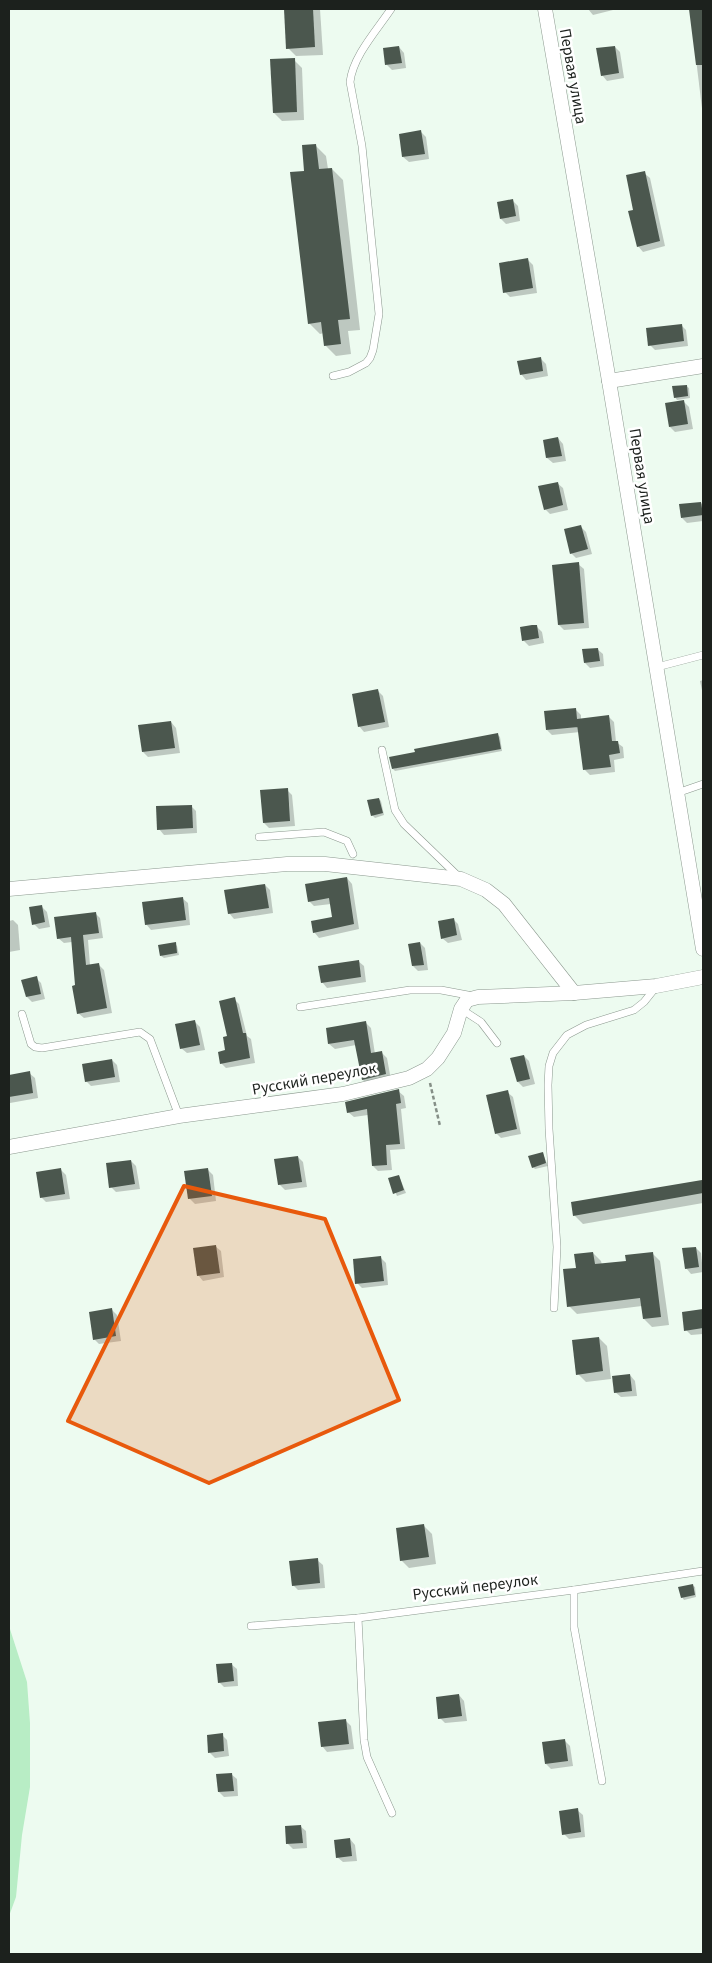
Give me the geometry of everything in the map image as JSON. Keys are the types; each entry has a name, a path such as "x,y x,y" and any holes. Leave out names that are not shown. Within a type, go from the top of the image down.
{"street":[{"name":"Первая улица","path":"545,9 609,380 703,949"},
{"path":"609,380 703,366"},
{"path":"9,889 287,864 325,864 461,879 486,890 504,904 574,993"},
{"path":"461,1009 467,1000 478,996 574,993 656,986 703,977"},
{"name":"Русский переулок","path":"9,1148 179,1116 343,1094 409,1078 427,1069 438,1058 454,1033 461,1009"}],"lane":[{"path":"334,376 349,372 366,363 370,358 379,314 362,146 350,82 351,74 359,57 391,9"},
{"path":"657,666 703,655"},
{"path":"382,750 395,810 398,816 461,879"},
{"path":"677,793 703,784"},
{"path":"259,837 324,832 347,841 353,854"},
{"path":"554,1308 557,1252 548,1085 549,1066 553,1053 567,1035 586,1025 634,1010 644,1002 656,986"},
{"path":"300,1007 410,990 441,990 478,996"},
{"path":"461,1009 488,1029 497,1043"},
{"path":"22,1014 31,1044 34,1047 42,1048 140,1032 146,1035 150,1039 179,1116"},
{"name":"Русский переулок","path":"251,1626 358,1618 703,1571"},
{"path":"574,1590 574,1627 602,1781"},
{"path":"358,1618 364,1740 367,1757 392,1814"}],"path":[{"path":"427,1069 440,1126"}],"highlighted area":[{"path":"184,1186 325,1219 399,1400 209,1483 68,1421"}],"green space":[{"path":"9,1626 27,1682 30,1723 30,1787 22,1835 16,1897 9,1916"}],"building":[{"path":"284,9 313,9 315,47 286,49"},
{"path":"689,9 703,9 703,65 696,65"},
{"path":"399,46 402,63 385,65 383,48"},
{"path":"615,46 619,73 601,76 596,48"},
{"path":"295,58 297,112 273,113 270,59"},
{"path":"421,130 425,154 402,157 399,134"},
{"path":"316,144 319,169 332,168 350,319 338,320 341,344 324,346 321,322 308,324 290,172 304,171 302,145"},
{"path":"645,171 660,241 637,247 628,211 633,210 626,175"},
{"path":"513,199 516,216 500,219 497,202"},
{"path":"528,258 533,288 503,293 499,263"},
{"path":"682,324 684,341 648,346 646,328"},
{"path":"541,357 543,371 520,375 517,361"},
{"path":"687,385 688,396 674,398 672,386"},
{"path":"684,400 688,424 669,427 665,403"},
{"path":"558,437 562,456 546,458 543,440"},
{"path":"558,482 563,505 544,510 538,486"},
{"path":"701,502 703,515 681,518 679,504"},
{"path":"581,525 588,549 570,554 564,529"},
{"path":"579,562 584,623 558,625 552,565"},
{"path":"537,625 539,638 522,641 520,627"},
{"path":"598,648 600,661 584,663 582,649"},
{"path":"378,689 385,722 358,727 352,694"},
{"path":"576,708 577,719 609,715 612,741 618,741 620,753 609,755 611,767 583,770 577,727 546,730 544,711"},
{"path":"171,721 175,748 142,752 138,725"},
{"path":"498,733 501,749 392,769 389,757 415,752 414,749"},
{"path":"288,788 290,821 263,823 260,790"},
{"path":"379,798 383,813 371,816 367,800"},
{"path":"192,805 193,828 157,830 156,806"},
{"path":"347,877 354,924 313,933 311,921 332,917 329,898 308,902 305,884"},
{"path":"265,884 269,908 228,914 224,890"},
{"path":"183,897 186,920 145,925 142,902"},
{"path":"42,905 45,922 32,925 29,907"},
{"path":"96,912 99,933 83,935 86,965 99,963 107,1008 77,1014 72,986 75,985 71,937 57,939 54,917"},
{"path":"454,918 457,935 441,939 438,921"},
{"path":"176,942 177,953 160,956 158,945"},
{"path":"420,942 424,965 412,966 408,944"},
{"path":"359,960 361,977 321,983 318,966"},
{"path":"37,976 41,994 26,997 21,980"},
{"path":"235,997 243,1033 246,1033 250,1058 220,1064 218,1052 225,1050 223,1037 227,1036 219,1001"},
{"path":"195,1020 200,1045 180,1049 175,1024"},
{"path":"366,1021 371,1053 382,1051 386,1074 362,1080 354,1040 328,1044 326,1028"},
{"path":"524,1055 530,1079 517,1082 510,1058"},
{"path":"112,1059 115,1077 85,1082 82,1064"},
{"path":"30,1071 33,1093 9,1097 9,1075"},
{"path":"399,1089 401,1103 396,1104 400,1144 386,1145 387,1165 372,1166 367,1109 347,1113 345,1102"},
{"path":"508,1090 517,1129 495,1134 486,1095"},
{"path":"543,1152 546,1163 532,1168 528,1156"},
{"path":"298,1156 302,1182 278,1185 274,1159"},
{"path":"131,1160 135,1184 109,1188 106,1163"},
{"path":"61,1168 65,1194 40,1198 36,1172"},
{"path":"208,1168 212,1196 188,1199 184,1171"},
{"path":"399,1175 404,1190 393,1194 388,1178"},
{"path":"702,1180 703,1193 573,1216 571,1202"},
{"path":"216,1245 220,1273 197,1276 193,1248"},
{"path":"696,1247 699,1267 685,1269 682,1248"},
{"path":"593,1252 595,1264 626,1261 625,1255 653,1252 661,1317 643,1319 640,1298 567,1307 563,1269 576,1268 574,1254"},
{"path":"381,1256 384,1281 355,1284 353,1259"},
{"path":"112,1308 116,1336 93,1340 89,1312"},
{"path":"703,1309 703,1328 684,1331 682,1312"},
{"path":"599,1337 603,1371 576,1375 572,1340"},
{"path":"630,1374 632,1391 614,1393 612,1376"},
{"path":"424,1524 429,1557 400,1561 396,1528"},
{"path":"318,1558 320,1583 292,1586 289,1561"},
{"path":"693,1584 695,1595 681,1598 678,1587"},
{"path":"232,1663 234,1681 218,1683 216,1664"},
{"path":"459,1694 462,1716 438,1719 436,1697"},
{"path":"346,1719 349,1744 321,1747 318,1722"},
{"path":"223,1733 224,1751 208,1753 207,1735"},
{"path":"565,1739 568,1761 545,1764 542,1742"},
{"path":"232,1773 234,1791 218,1792 216,1774"},
{"path":"578,1808 581,1832 562,1835 559,1811"},
{"path":"301,1825 303,1843 286,1844 285,1826"},
{"path":"350,1838 352,1856 336,1858 334,1840"}]}
